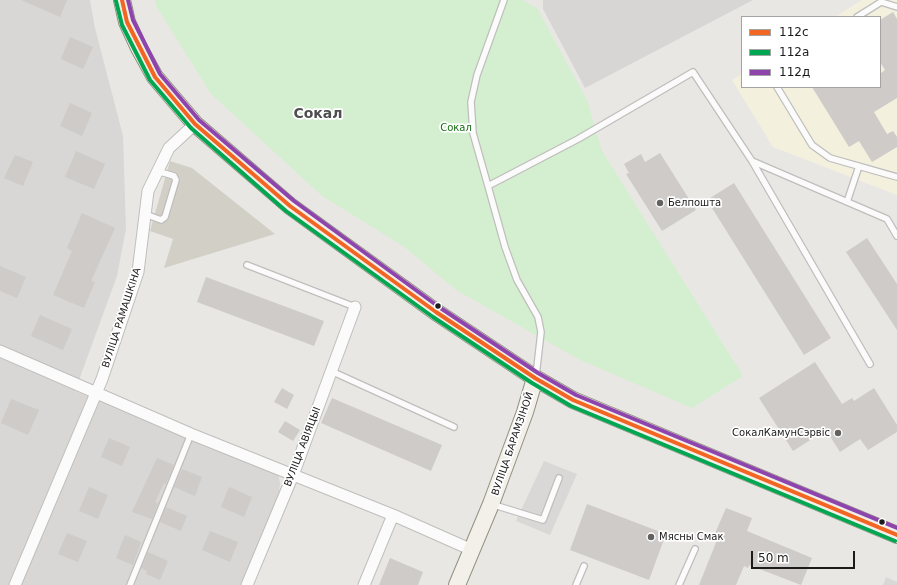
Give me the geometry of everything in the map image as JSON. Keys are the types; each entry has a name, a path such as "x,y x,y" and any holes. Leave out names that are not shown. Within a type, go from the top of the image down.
{"street":[{"path":"122,0 128,22 139,48 155,77 195,124 290,206 436,312 535,378"},
{"name":"ВУЛІЦА РАМАШКІНА","path":"15,585 102,379 138,272 148,191 169,148 195,124"},
{"name":"ВУЛІЦА АВІЯЦЫІ","path":"247,585 293,475 355,307"},
{"path":"0,351 191,434 393,515 472,550"},
{"name":"ВУЛІЦА БАРАМЗІНОЙ","path":"457,585 491,504 525,412 535,378 579,403 897,535"},
{"path":"364,585 393,515"}],"lane":[{"path":"504,0 477,75 471,102 473,133 505,247 517,280 538,317 542,332 535,378"},
{"path":"859,16 881,2 897,7"},
{"path":"488,186 578,139 693,72 752,161 870,364"},
{"path":"778,88 812,145 830,158 897,177"},
{"path":"752,161 887,219 897,236"},
{"path":"847,202 859,166"},
{"path":"145,214 161,220 166,217 176,180 174,176 157,171"},
{"path":"247,265 355,307"},
{"path":"331,371 454,427"},
{"path":"130,585 191,434"},
{"path":"491,504 543,520 559,478"},
{"path":"679,585 695,549"},
{"path":"576,585 584,566"}],"shaded area":[{"path":"0,0 90,0 95,28 123,136 126,229 117,276 75,391 278,473 280,483 279,494 241,585 0,585"},
{"path":"543,0 753,0 585,88 543,9"},
{"path":"862,0 897,0 897,195 773,147 732,80 741,75 741,88 881,88 881,16 837,16"},
{"path":"170,161 192,168 275,234 164,268 173,239 150,231"},
{"path":"544,461 577,474 550,535 516,521"},
{"path":"886,577 897,582 897,585 883,585"}],"green space":[{"name":"Сокал","path":"155,0 522,0 537,8 587,100 602,151 743,376 692,408 580,360 456,290 403,246 322,196 211,94 156,6"}],"building":[{"path":"21,0 67,0 60,17"},
{"path":"893,12 897,19 897,98 874,112 887,134 893,131 897,137 897,147 872,162 859,141 849,147 813,88 881,88 881,73 885,70 881,64 881,19"},
{"path":"70,37 93,47 83,69 61,59"},
{"path":"70,103 92,113 82,136 60,126"},
{"path":"76,151 105,164 94,189 65,177"},
{"path":"660,153 696,210 662,231 626,174 629,173 624,164 641,154 645,162"},
{"path":"15,155 33,162 23,186 4,178"},
{"path":"734,183 831,338 804,355 707,200"},
{"path":"82,213 115,228 91,281 95,282 84,308 53,295 72,251 67,248"},
{"path":"867,238 897,284 897,330 846,252"},
{"path":"0,266 26,277 17,298 0,291"},
{"path":"206,277 324,321 314,346 197,302"},
{"path":"40,315 72,329 63,350 31,336"},
{"path":"815,362 842,404 852,398 854,401 874,388 897,425 897,432 868,450 860,439 840,452 826,430 793,451 759,398"},
{"path":"282,388 294,395 287,409 274,402"},
{"path":"332,398 442,445 431,471 321,423"},
{"path":"11,399 39,410 28,435 1,423"},
{"path":"285,421 300,430 293,441 278,432"},
{"path":"109,438 130,447 122,466 101,457"},
{"path":"157,458 174,465 166,484 164,483 155,502 158,503 152,519 132,512"},
{"path":"182,469 202,477 195,496 174,487"},
{"path":"89,487 108,495 98,519 79,511"},
{"path":"229,487 252,497 244,517 221,507"},
{"path":"587,504 666,534 649,580 570,550"},
{"path":"166,507 187,516 181,531 160,522"},
{"path":"726,508 752,518 747,531 812,558 801,585 749,565 748,568 744,566 736,585 699,585 717,540 713,538"},
{"path":"210,531 238,542 230,562 202,550"},
{"path":"67,533 87,541 78,562 58,554"},
{"path":"125,535 141,542 133,565 116,558"},
{"path":"148,552 168,561 160,580 146,574 147,571 141,568"},
{"path":"390,558 423,572 418,585 379,585"}],"transit line":[{"name":"112с","path":"122,0 127,22 155,77 195,124 290,206 436,312 535,378 573,400 897,535"},
{"name":"112д","path":"128,0 133,20 160,74 199,120 294,201 439,307 538,373 576,395 897,528"},
{"name":"112а","path":"116,1 122,25 150,80 191,128 286,211 433,317 532,383 571,406 895,541"}],"place":[{"name":"Белпошта","path":"660,203"},
{"name":"СокалКамунСэрвіс","path":"838,433"},
{"name":"Мясны Смак","path":"651,537"}],"district":[{"name":"Сокал","path":"318,114"}]}
